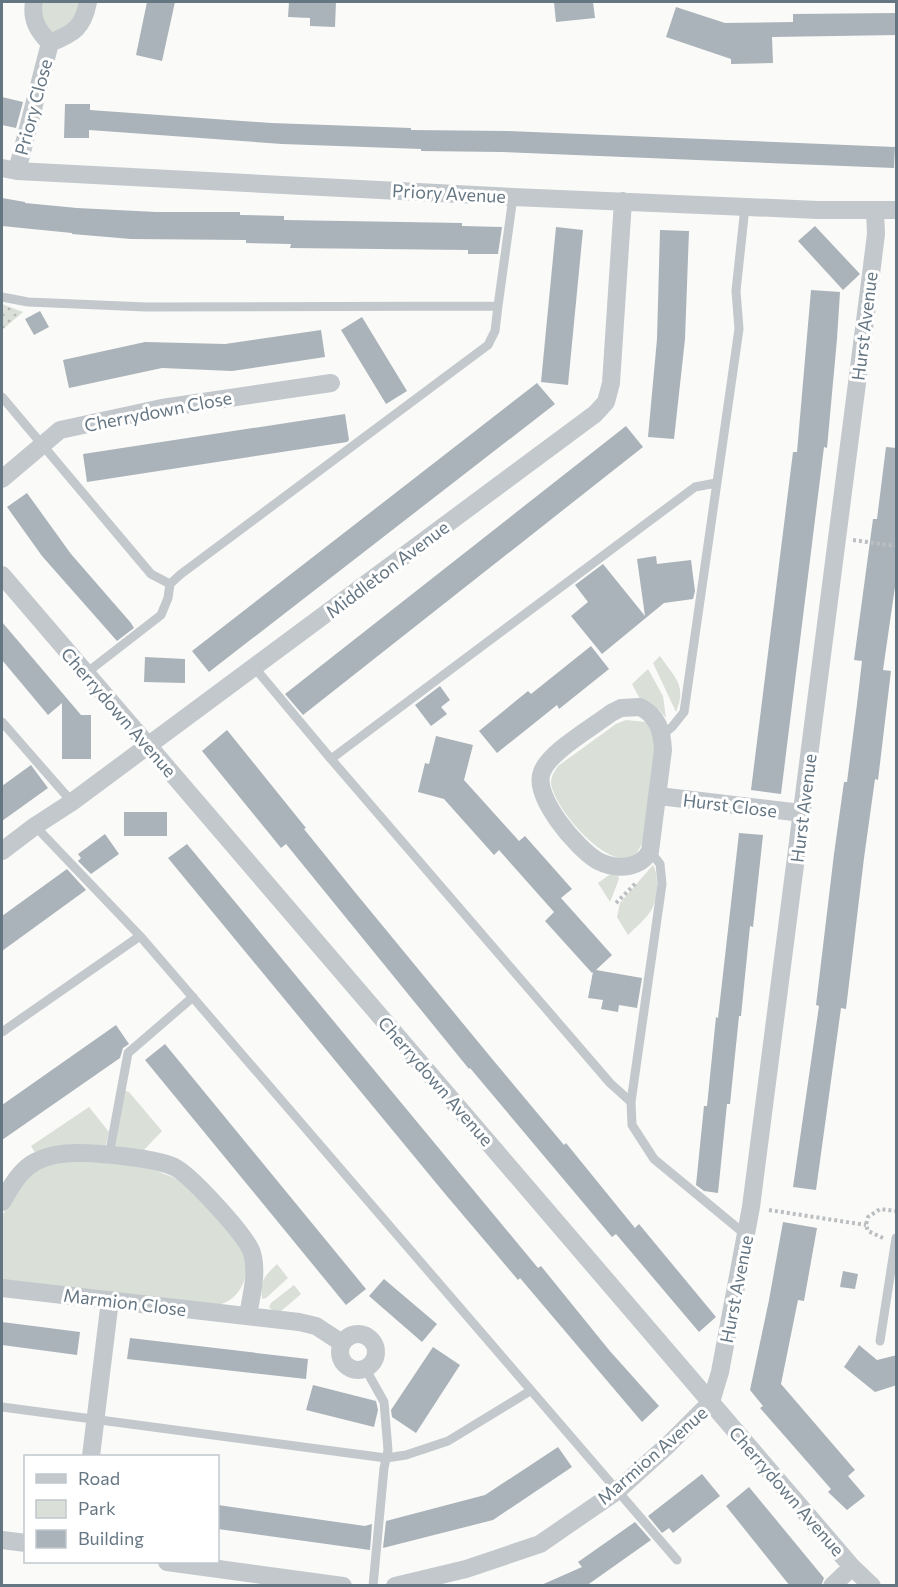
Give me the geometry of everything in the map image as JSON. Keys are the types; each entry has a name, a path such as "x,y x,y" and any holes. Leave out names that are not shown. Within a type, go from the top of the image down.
{"street":[{"name":"Priory Close","path":"34,2 34,21 38,31 50,43"},
{"name":"Priory Close","path":"9,169 50,43 72,33 80,26 85,17 88,2"},
{"name":"Priory Avenue","path":"9,169 513,197 745,207 897,210"},
{"name":"Middleton Avenue","path":"2,851 72,802 595,414 606,402 611,383 623,201"},
{"name":"Hurst Avenue","path":"711,1402 720,1372 751,1207 876,234 875,211"},
{"name":"Cherrydown Close","path":"2,479 60,430 162,408 331,383"},
{"name":"Cherrydown Avenue","path":"2,575 852,1567 872,1586"},
{"path":"650,851 646,859 636,865 611,867 597,861 558,821 540,788 539,780 551,758 621,708 640,706 651,712 662,735"},
{"name":"Hurst Close","path":"650,851 659,796 662,735"},
{"name":"Hurst Close","path":"659,796 802,813"},
{"path":"2,1202 23,1170 36,1161 54,1155 76,1153 156,1161 176,1168 193,1181 236,1229 252,1251 254,1273 248,1316"},
{"name":"Marmion Close","path":"2,1288 316,1326 342,1343"},
{"path":"91,1455 110,1300"},
{"path":"358,1333 371,1339 375,1344 374,1360 365,1368 353,1369 343,1362 340,1356 342,1343 346,1338 358,1333"},
{"name":"Marmion Avenue","path":"395,1586 466,1569 540,1545 617,1491 711,1402"},
{"path":"2,1540 24,1543"},
{"path":"174,1563 343,1586"},
{"path":"831,1586 852,1567"}],"lane":[{"path":"85,674 161,615 168,598 170,584 488,345 495,331 513,197"},
{"path":"662,735 684,712 739,329 736,291 745,207"},
{"path":"2,297 28,302 146,308 498,306"},
{"path":"2,397 40,445 151,574 170,584"},
{"path":"331,759 695,487 716,483"},
{"path":"254,667 610,1083 631,1102"},
{"path":"2,722 72,802"},
{"path":"35,826 141,936 677,1560"},
{"path":"650,851 660,864 662,884 631,1102 632,1125 654,1159 746,1235"},
{"path":"2,1032 141,936"},
{"path":"109,1156 128,1053 193,997"},
{"path":"880,1341 896,1240"},
{"path":"365,1368 384,1402 387,1450 373,1586"},
{"path":"2,1407 386,1458 406,1455 448,1441 530,1391"}],"path":[{"path":"854,540 897,546"},
{"path":"751,1207 866,1225"},
{"path":"896,1240 874,1236 868,1231 866,1225 868,1217 873,1212 880,1209 897,1210"}],"green space":[{"path":"43,2 80,2 72,20 55,33 45,25 42,16"},
{"path":"2,304 23,312 2,330"},
{"path":"660,656 675,676 680,688 676,712 653,663"},
{"path":"648,669 663,696 666,718 659,710 641,701 632,684"},
{"path":"626,720 646,722 657,738 642,843 635,855 624,858 611,855 584,835 561,807 551,783 558,766 616,724"},
{"path":"653,865 657,880 654,904 647,916 628,935 617,917 620,903"},
{"path":"612,873 618,874 619,879 610,902 598,883"},
{"path":"125,1091 129,1092 162,1131 144,1150 115,1149"},
{"path":"89,1107 109,1132 105,1148 36,1154 31,1146"},
{"path":"70,1161 139,1167 166,1174 185,1185 225,1227 244,1255 245,1279 238,1293 218,1305 2,1281 2,1216 18,1188 33,1172 52,1164"},
{"path":"277,1264 288,1278 262,1299 264,1279"},
{"path":"294,1285 301,1294 280,1312 273,1311 269,1307 271,1303"}],"building":[{"path":"147,2 175,2 162,61 136,55"},
{"path":"289,2 336,2 335,27 310,26 310,18 288,17"},
{"path":"554,2 593,2 595,18 556,22"},
{"path":"676,7 725,23 793,22 793,14 897,13 897,35 772,37 773,63 731,64 731,59 666,37"},
{"path":"2,97 23,102 16,128 2,125"},
{"path":"65,104 90,104 90,110 271,123 895,147 894,168 501,152 421,151 421,149 282,144 89,130 89,138 64,138"},
{"path":"2,198 25,203 77,208 156,212 240,212 240,215 284,216 284,220 462,223 462,226 502,227 498,254 468,254 468,250 290,248 291,244 246,243 246,240 131,239 2,226"},
{"path":"815,226 860,274 843,290 798,241"},
{"path":"556,227 583,230 568,385 541,382"},
{"path":"660,230 689,231 685,339 674,439 648,437 657,339"},
{"path":"811,290 840,292 827,448 824,447 781,794 751,790 793,452 797,452"},
{"path":"40,311 49,327 34,335 25,319"},
{"path":"362,317 407,391 386,404 341,330"},
{"path":"321,330 325,357 232,371 162,368 69,388 63,360 145,342 225,344"},
{"path":"537,383 555,404 209,672 192,651"},
{"path":"345,414 349,440 347,442 87,482 83,454"},
{"path":"626,426 643,447 303,715 285,694"},
{"path":"886,447 897,448 897,573 883,670 891,671 878,780 875,779 864,858 846,1009 841,1008 816,1190 793,1187 819,1006 816,1005 834,854 844,782 847,782 862,661 854,660 873,519 877,519"},
{"path":"27,493 71,554 131,623 134,628 117,641 42,556 7,507"},
{"path":"656,556 657,564 691,560 695,591 693,599 664,603 602,654 571,616 588,602 575,585 603,564 645,616 637,559"},
{"path":"2,622 81,715 91,715 91,759 62,759 62,703 48,715 2,660"},
{"path":"591,646 609,669 559,709 557,705 497,753 479,731 528,691 531,694"},
{"path":"145,657 185,659 185,683 144,682"},
{"path":"440,686 450,700 441,707 447,714 431,726 415,705"},
{"path":"227,730 306,828 304,829 493,1060 564,1145 566,1143 635,1228 639,1224 716,1317 699,1332 616,1234 612,1237 469,1069 286,844 281,848 202,751"},
{"path":"436,736 473,745 464,780 519,841 525,836 572,889 561,898 612,955 596,970 642,978 637,1008 619,1005 618,1012 601,1009 603,1000 588,998 593,972 545,921 554,912 499,850 494,855 444,799 418,792 425,763 429,764"},
{"path":"31,765 48,788 2,821 2,786"},
{"path":"124,812 167,812 167,836 124,836"},
{"path":"739,833 763,835 753,927 750,926 730,1104 727,1104 718,1193 704,1191 696,1185"},
{"path":"105,834 119,854 91,874 78,861 81,858 78,854"},
{"path":"187,844 538,1268 541,1266 609,1350 659,1406 642,1422 446,1195 168,858"},
{"path":"67,869 86,890 2,951 2,916"},
{"path":"116,1025 129,1044 123,1048 120,1058 2,1140 2,1105"},
{"path":"165,1044 366,1289 346,1305 145,1060"},
{"path":"783,1222 817,1228 804,1301 798,1300 781,1384 855,1470 848,1476 865,1496 847,1510 828,1492 831,1489 760,1408 763,1406 750,1390"},
{"path":"843,1271 858,1274 855,1289 840,1287"},
{"path":"384,1279 437,1324 422,1342 369,1296"},
{"path":"2,1322 80,1332 77,1355 2,1345"},
{"path":"130,1338 308,1359 306,1379 127,1359"},
{"path":"859,1345 877,1360 897,1355 897,1385 875,1392 844,1367"},
{"path":"433,1347 460,1365 416,1433 392,1417 391,1410"},
{"path":"313,1385 376,1401 378,1410 374,1427 306,1410"},
{"path":"558,1447 572,1467 493,1520 383,1548 386,1521 485,1495"},
{"path":"702,1474 720,1496 673,1533 669,1528 662,1533 648,1516"},
{"path":"749,1487 824,1578 821,1586 790,1586 726,1506"},
{"path":"219,1505 365,1526 372,1524 370,1550 219,1529"},
{"path":"635,1522 651,1540 586,1586 539,1586 582,1567 578,1562"}]}
